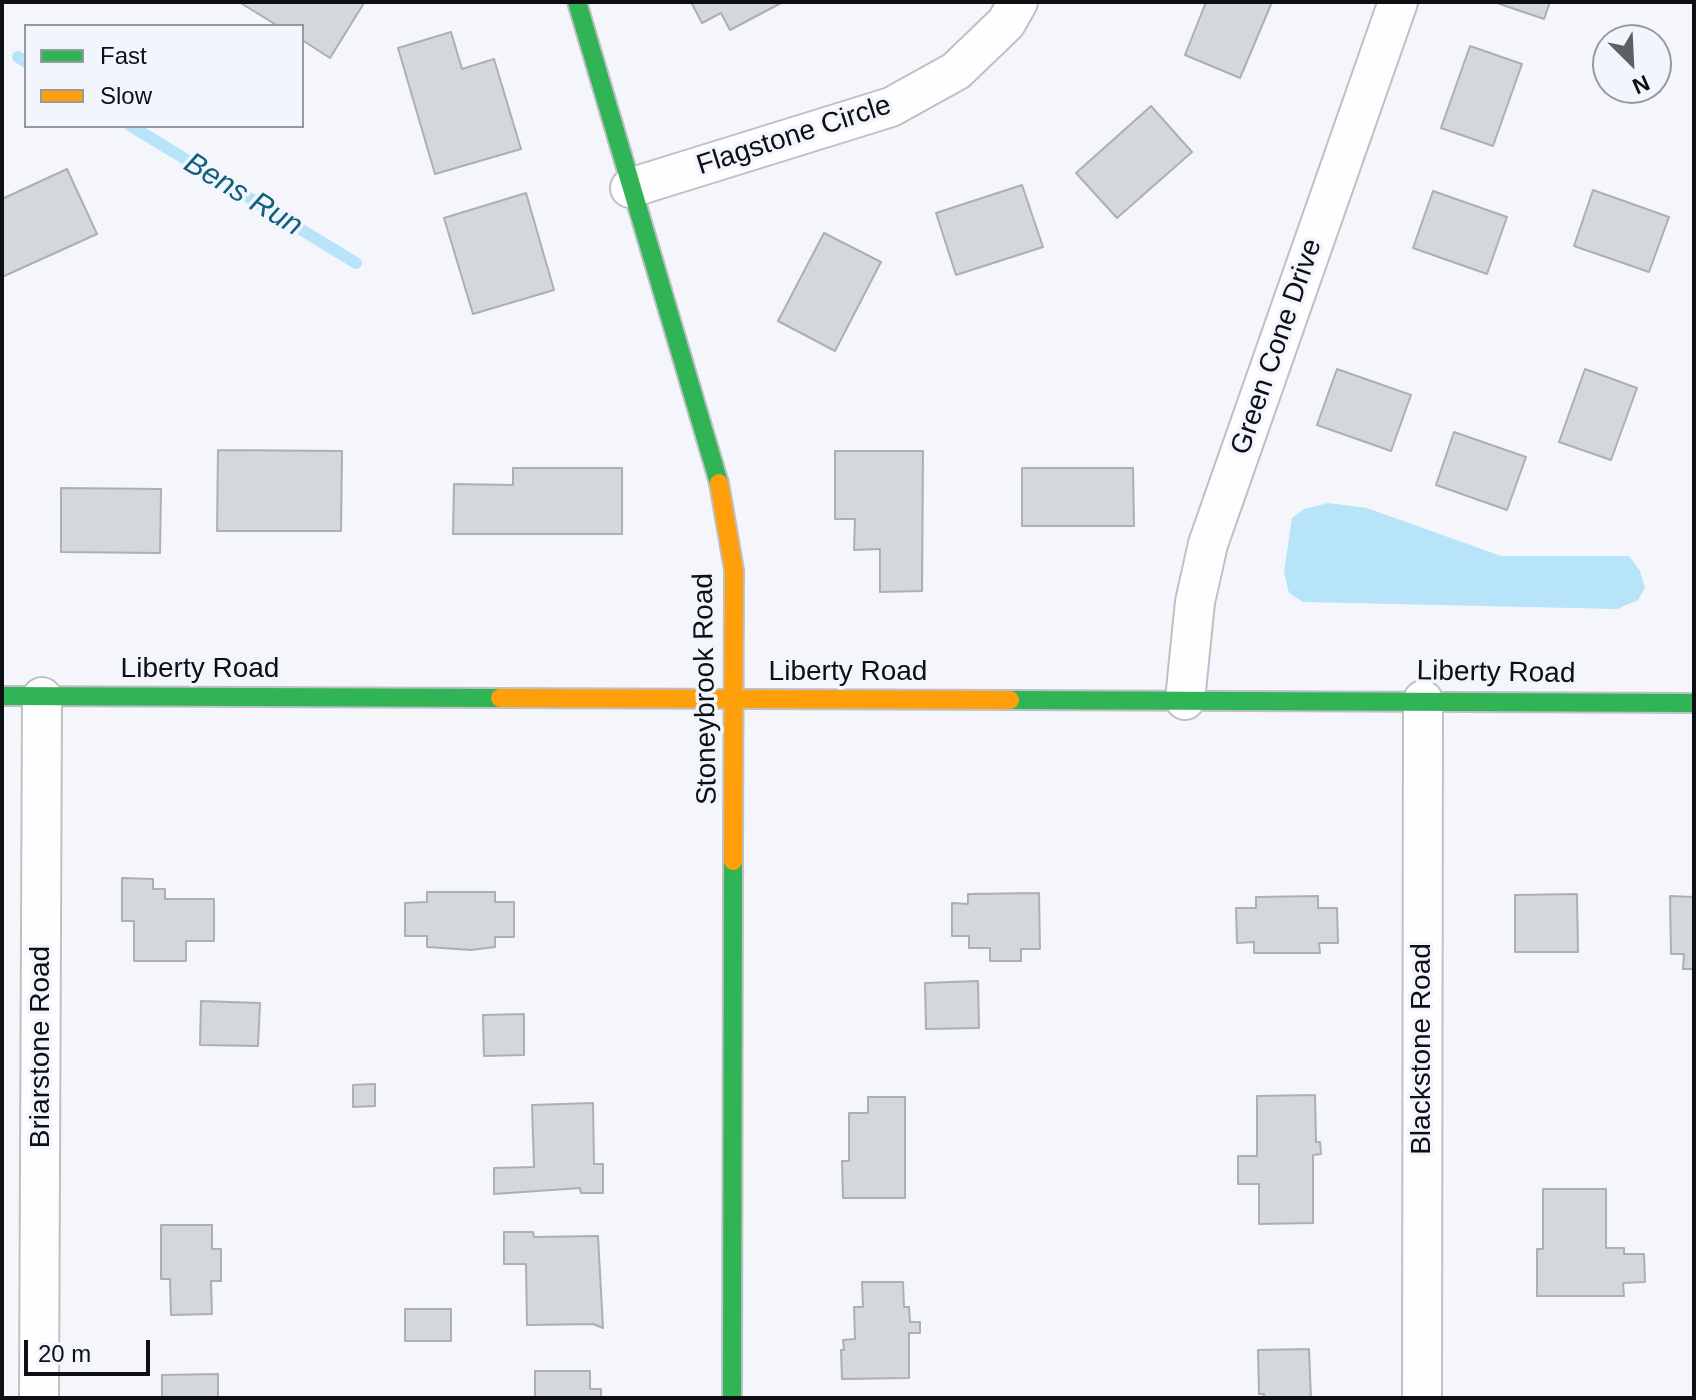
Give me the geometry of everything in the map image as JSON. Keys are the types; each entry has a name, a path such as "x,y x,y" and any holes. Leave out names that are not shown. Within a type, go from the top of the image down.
{"main road":[{"name":"Stoneybrook Road","path":"577,2 718,477 734,570 732,1398"},
{"name":"Liberty Road","path":"2,696 1694,703"}],"street":[{"name":"Flagstone Circle","path":"630,188 891,107 956,71 1006,23 1018,2"},
{"name":"Green Cone Drive","path":"1185,700 1195,602 1208,544 1398,2"},
{"name":"Briarstone Road","path":"39,1398 42,697"},
{"name":"Blackstone Road","path":"1422,1398 1423,700"}],"water":[{"path":"1328,503 1367,508 1501,556 1629,556 1640,571 1645,588 1638,600 1617,609 1303,602 1289,593 1284,572 1292,518 1304,509"}],"building":[{"path":"239,2 364,3 330,58 304,41 304,24 275,24"},
{"path":"691,2 783,2 730,30 721,13 702,23"},
{"path":"1206,2 1272,2 1240,78 1185,55"},
{"path":"1494,2 1550,2 1544,19"},
{"path":"451,32 462,69 494,59 521,149 435,174 398,48"},
{"path":"1470,46 1522,64 1493,146 1441,128"},
{"path":"1151,106 1192,152 1117,218 1076,173"},
{"path":"67,169 97,234 2,277 2,199"},
{"path":"1022,185 1043,247 956,275 936,213"},
{"path":"1593,190 1669,217 1649,272 1574,246"},
{"path":"1433,191 1507,217 1487,274 1413,248"},
{"path":"526,193 554,290 473,314 444,218"},
{"path":"824,233 881,262 835,351 778,321"},
{"path":"1337,369 1411,395 1391,451 1317,425"},
{"path":"1585,369 1637,388 1611,460 1559,442"},
{"path":"1454,432 1526,457 1507,510 1436,485"},
{"path":"218,450 342,451 341,531 217,531"},
{"path":"835,451 923,451 922,591 880,592 880,549 854,550 855,519 835,519"},
{"path":"513,468 622,468 622,534 453,534 454,484 513,485"},
{"path":"1022,468 1133,468 1134,526 1022,526"},
{"path":"61,488 161,489 160,553 61,552"},
{"path":"122,878 153,879 153,889 165,889 165,899 214,899 214,941 186,941 186,961 134,961 134,921 122,921"},
{"path":"427,892 495,892 495,902 514,902 514,937 495,937 495,947 471,950 427,947 427,936 405,936 405,903 427,902"},
{"path":"1039,893 1040,949 1021,949 1021,961 990,961 990,948 969,948 969,936 952,936 952,903 968,904 968,894"},
{"path":"1577,894 1578,952 1515,952 1515,895"},
{"path":"1318,896 1318,908 1337,908 1338,943 1319,943 1320,953 1254,953 1254,942 1237,943 1236,908 1256,908 1256,897"},
{"path":"1670,896 1694,897 1694,969 1683,969 1684,954 1671,954"},
{"path":"978,981 979,1028 926,1029 925,983"},
{"path":"201,1001 260,1003 258,1046 200,1045"},
{"path":"524,1014 524,1055 484,1056 483,1015"},
{"path":"375,1084 375,1106 353,1107 353,1085"},
{"path":"1315,1095 1316,1142 1320,1142 1321,1154 1313,1155 1313,1223 1259,1224 1259,1184 1238,1184 1238,1156 1257,1156 1257,1096"},
{"path":"868,1097 905,1097 905,1198 843,1198 842,1161 849,1161 849,1113 868,1113"},
{"path":"593,1103 594,1164 603,1164 603,1193 581,1193 580,1188 494,1194 494,1168 534,1167 532,1105"},
{"path":"1543,1189 1606,1189 1606,1248 1624,1248 1624,1254 1644,1254 1645,1282 1623,1283 1624,1296 1537,1296 1537,1249 1543,1249"},
{"path":"161,1225 212,1225 212,1249 221,1249 221,1281 211,1281 212,1314 171,1315 170,1279 161,1279"},
{"path":"504,1232 533,1232 534,1237 598,1236 603,1328 593,1324 527,1325 526,1264 504,1264"},
{"path":"862,1282 903,1282 904,1307 909,1307 910,1322 920,1322 920,1333 909,1333 909,1378 842,1379 843,1340 855,1339 854,1307 863,1307"},
{"path":"405,1309 451,1309 451,1341 405,1341"},
{"path":"1309,1349 1311,1398 1264,1398 1264,1394 1259,1394 1258,1350"},
{"path":"535,1371 590,1371 590,1389 601,1389 601,1398 535,1398"},
{"path":"218,1374 218,1398 162,1398 162,1375"}],"waterway":[{"name":"Bens Run","path":"18,57 24,61"},
{"name":"Bens Run","path":"134,128 356,263"}],"traffic: fast":[{"path":"577,2 719,483"},
{"path":"2,696 500,698"},
{"path":"1010,700 1694,703"},
{"path":"732,1398 733,861"}],"traffic: slow":[{"path":"719,483 734,570 733,861"},
{"path":"500,698 1010,700"}]}
